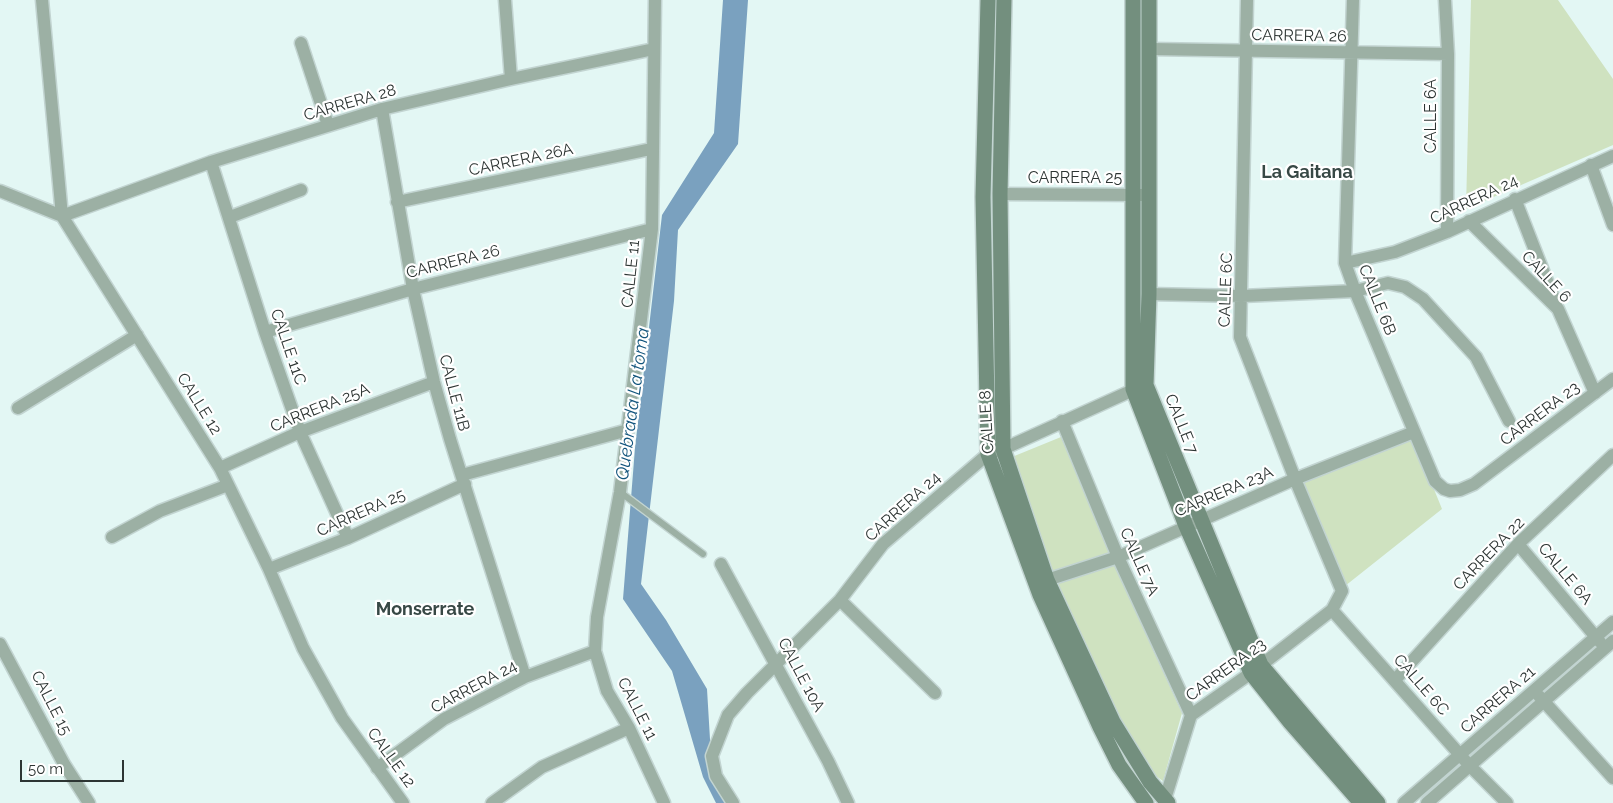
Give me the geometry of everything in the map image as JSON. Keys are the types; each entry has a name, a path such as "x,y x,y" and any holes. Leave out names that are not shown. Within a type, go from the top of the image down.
{"main road":[{"name":"CALLE 8","path":"988,0 982,197 988,454 1040,595 1119,764 1146,803"},
{"name":"CALLE 8","path":"1004,0 1000,194 1003,449 1047,580 1113,722 1132,754 1167,801"},
{"name":"CALLE 7","path":"1133,0 1134,195 1139,387 1193,523 1256,669 1290,722 1361,803"},
{"name":"CALLE 7","path":"1139,387 1149,294 1150,0"},
{"name":"CALLE 7","path":"1256,669 1378,803"}],"street":[{"name":"CALLE 12","path":"42,0 62,216 220,468 269,570 303,648 342,718 404,803"},
{"path":"506,0 511,79"},
{"name":"CALLE 11","path":"655,0 651,149 652,229 620,492 597,617 594,651 607,691 629,728 664,803"},
{"name":"CALLE 6C","path":"1247,0 1248,51 1240,337 1295,479 1342,591"},
{"name":"CALLE 6B","path":"1354,0 1345,263 1435,480"},
{"name":"CALLE 6A","path":"1445,0 1448,54 1447,232"},
{"path":"301,43 328,125"},
{"name":"CARRERA 28","path":"62,216 211,162 382,109 511,79 654,49"},
{"name":"CARRERA 26","path":"1150,49 1448,54"},
{"name":"CALLE 11B","path":"382,109 412,289 434,382 525,677"},
{"name":"CARRERA 26A","path":"397,202 651,149"},
{"name":"CARRERA 24","path":"1345,263 1395,252 1447,232 1515,199 1613,156"},
{"name":"CALLE 11C","path":"211,162 265,332 300,432 348,538"},
{"path":"1591,165 1613,224"},
{"path":"230,217 301,190"},
{"path":"0,191 62,216"},
{"name":"CARRERA 25","path":"1000,194 1150,195"},
{"path":"1515,199 1558,309"},
{"name":"CALLE 6","path":"1469,221 1558,309 1594,393"},
{"name":"CARRERA 26","path":"265,332 412,289 652,229"},
{"path":"1149,294 1242,296 1355,291 1388,283 1405,287 1423,299 1476,357 1509,421"},
{"path":"18,408 137,335"},
{"name":"CARRERA 23","path":"1435,480 1444,489 1450,491 1460,490 1474,484 1613,379"},
{"name":"CARRERA 25A","path":"220,468 300,432 434,382"},
{"name":"CARRERA 24","path":"733,803 716,776 712,765 712,756 728,716 747,693 840,600 883,544 988,454 1003,449 1139,387"},
{"name":"CALLE 7A","path":"1062,421 1118,557 1191,715"},
{"name":"CARRERA 25","path":"269,570 348,538 464,480 628,430"},
{"name":"CARRERA 23A","path":"1047,580 1118,557 1295,479 1414,432"},
{"name":"CARRERA 22","path":"1395,680 1518,544 1613,455"},
{"path":"112,537 160,511 228,485"},
{"name":"CALLE 6A","path":"1518,544 1596,637 1609,644"},
{"name":"CALLE 10A","path":"721,564 776,663 848,803"},
{"name":"CARRERA 23","path":"1167,801 1191,715 1256,669 1332,610 1342,591"},
{"path":"840,600 936,693"},
{"name":"CALLE 6C","path":"1332,610 1460,755 1506,803"},
{"name":"CARRERA 21","path":"1404,803 1613,622"},
{"name":"CALLE 15","path":"0,644 64,764 89,803"},
{"name":"CARRERA 21","path":"1426,803 1609,644"},
{"name":"CARRERA 24","path":"377,768 444,719 525,677 594,651"},
{"path":"1534,690 1613,778"},
{"path":"492,803 542,767 629,728"}],"lane":[{"path":"620,492 703,554"}],"green space":[{"path":"1471,0 1558,0 1613,79 1613,145 1466,209"},
{"path":"1412,435 1442,509 1345,586 1301,480"},
{"path":"1061,437 1113,562 1182,713 1163,781 1153,774 1118,719 1055,577 1012,457"}],"water":[{"path":"723,0 748,0 738,144 678,230 674,301 641,584 666,620 707,689 712,773 729,803 716,803 703,777 672,671 623,599 635,448 662,215 714,133"}],"district":[{"name":"La Gaitana","path":"1307,173"},
{"name":"Monserrate","path":"425,610"}],"water label":[{"name":"Quebrada La toma","path":"633,404"}]}
